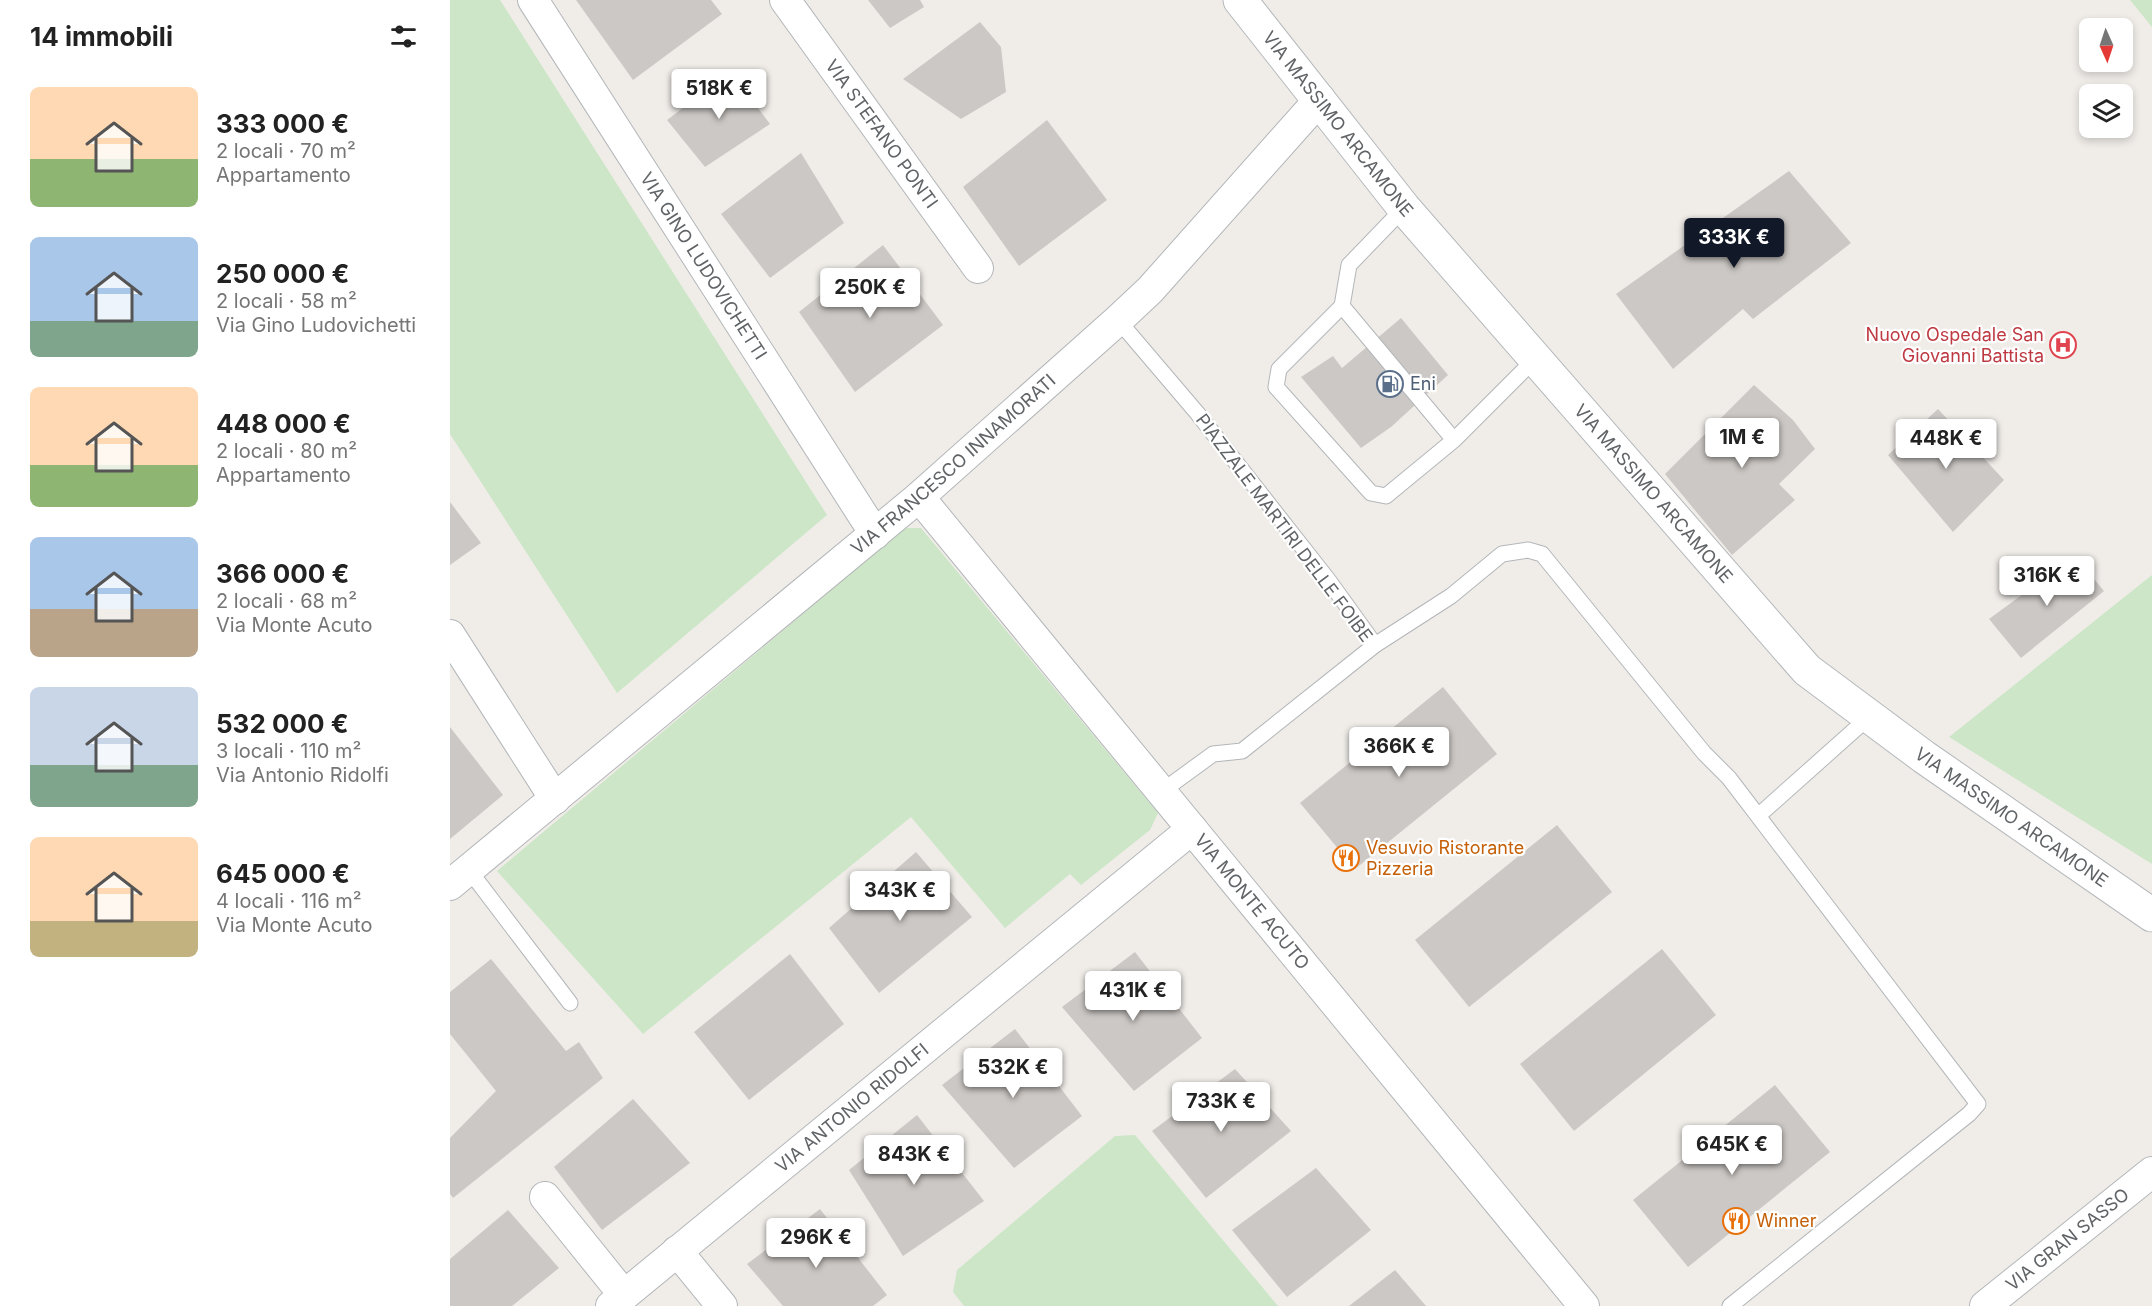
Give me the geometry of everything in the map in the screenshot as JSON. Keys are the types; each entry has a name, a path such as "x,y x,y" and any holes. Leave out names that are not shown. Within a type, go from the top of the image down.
{"main road":[{"name":"VIA MASSIMO ARCAMONE","path":"1240,0 1404,208 1807,670 1869,717 2147,915"}],"street":[{"name":"VIA GINO LUDOVICHETTI","path":"533,0 875,534"},
{"name":"VIA STEFANO PONTI","path":"785,0 978,268"},
{"name":"VIA FRANCESCO INNAMORATI","path":"459,878 919,497 1118,320 1150,290 1320,99"},
{"name":"VIA MONTE ACUTO","path":"919,497 1584,1306"},
{"path":"450,635 555,799"},
{"name":"VIA ANTONIO RIDOLFI","path":"545,1197 617,1301 1192,829"},
{"name":"VIA GRAN SASSO","path":"1985,1306 2152,1172"},
{"path":"677,1251 722,1306"}],"lane":[{"path":"1404,208 1349,265 1342,306 1279,369 1276,387 1371,493 1386,496 1454,440 1535,359"},
{"path":"1342,306 1454,440"},
{"name":"PIAZZALE MARTIRI DELLE FOIBE","path":"1118,320 1204,423 1375,645 1242,751 1214,754 1161,792"},
{"path":"1375,645 1451,596 1502,554 1528,550 1542,554 1704,753 1729,778 1978,1104 1970,1114 1730,1306"},
{"path":"1758,816 1869,717"},
{"path":"459,878 570,1003"}],"green space":[{"path":"450,0 500,0 827,515 617,693 450,434"},
{"path":"2130,0 2152,0 2152,27"},
{"path":"905,528 921,528 1158,813 1150,830 1081,885 1070,874 1005,928 911,817 643,1034 497,871"},
{"path":"2152,575 2152,864 1949,737"},
{"path":"1135,1135 1278,1306 964,1306 953,1292 957,1270 1115,1136"}],"building":[{"path":"576,0 711,0 722,14 633,80"},
{"path":"868,0 920,0 924,7 890,28"},
{"path":"980,22 1001,47 1006,92 961,119 903,79"},
{"path":"731,72 770,124 705,167 667,120"},
{"path":"1047,120 1107,200 1019,266 963,187"},
{"path":"801,153 844,223 770,278 721,214"},
{"path":"1789,171 1851,243 1753,319 1743,309 1673,369 1616,294"},
{"path":"883,245 943,325 855,392 799,312"},
{"path":"1401,318 1448,375 1391,427 1361,448 1301,377 1333,356 1342,368"},
{"path":"1754,385 1793,420 1815,449 1779,484 1795,500 1732,555 1665,474"},
{"path":"1938,409 2004,480 1953,532 1888,455"},
{"path":"450,502 481,543 450,565"},
{"path":"2075,556 2104,591 2021,658 1989,619"},
{"path":"1443,687 1497,754 1355,869 1300,803"},
{"path":"450,727 503,795 450,839"},
{"path":"1557,825 1612,892 1469,1007 1415,940"},
{"path":"916,852 972,917 879,993 829,928"},
{"path":"1662,949 1716,1015 1574,1131 1520,1064"},
{"path":"1135,952 1202,1038 1134,1091 1062,1007"},
{"path":"790,954 844,1024 749,1100 694,1032"},
{"path":"491,959 566,1051 579,1042 603,1078 453,1198 450,1194 450,1138 496,1091 450,1034 450,992"},
{"path":"1015,1029 1082,1116 1014,1168 942,1085"},
{"path":"1235,1069 1291,1131 1206,1198 1152,1131"},
{"path":"1775,1085 1830,1152 1688,1267 1633,1200"},
{"path":"633,1099 690,1163 602,1230 554,1167"},
{"path":"917,1115 984,1201 903,1256 849,1170"},
{"path":"1316,1168 1371,1230 1287,1297 1232,1230"},
{"path":"820,1209 887,1295 873,1306 783,1306 747,1264"},
{"path":"508,1210 559,1268 512,1306 450,1306 450,1259"},
{"path":"1395,1270 1426,1306 1349,1306"}],"place":[{"name":"Nuovo Ospedale San Giovanni Battista","path":"2063,345"},
{"name":"Eni","path":"1390,384"},
{"name":"Vesuvio Ristorante Pizzeria","path":"1346,858"},
{"name":"Winner","path":"1736,1221"}]}
